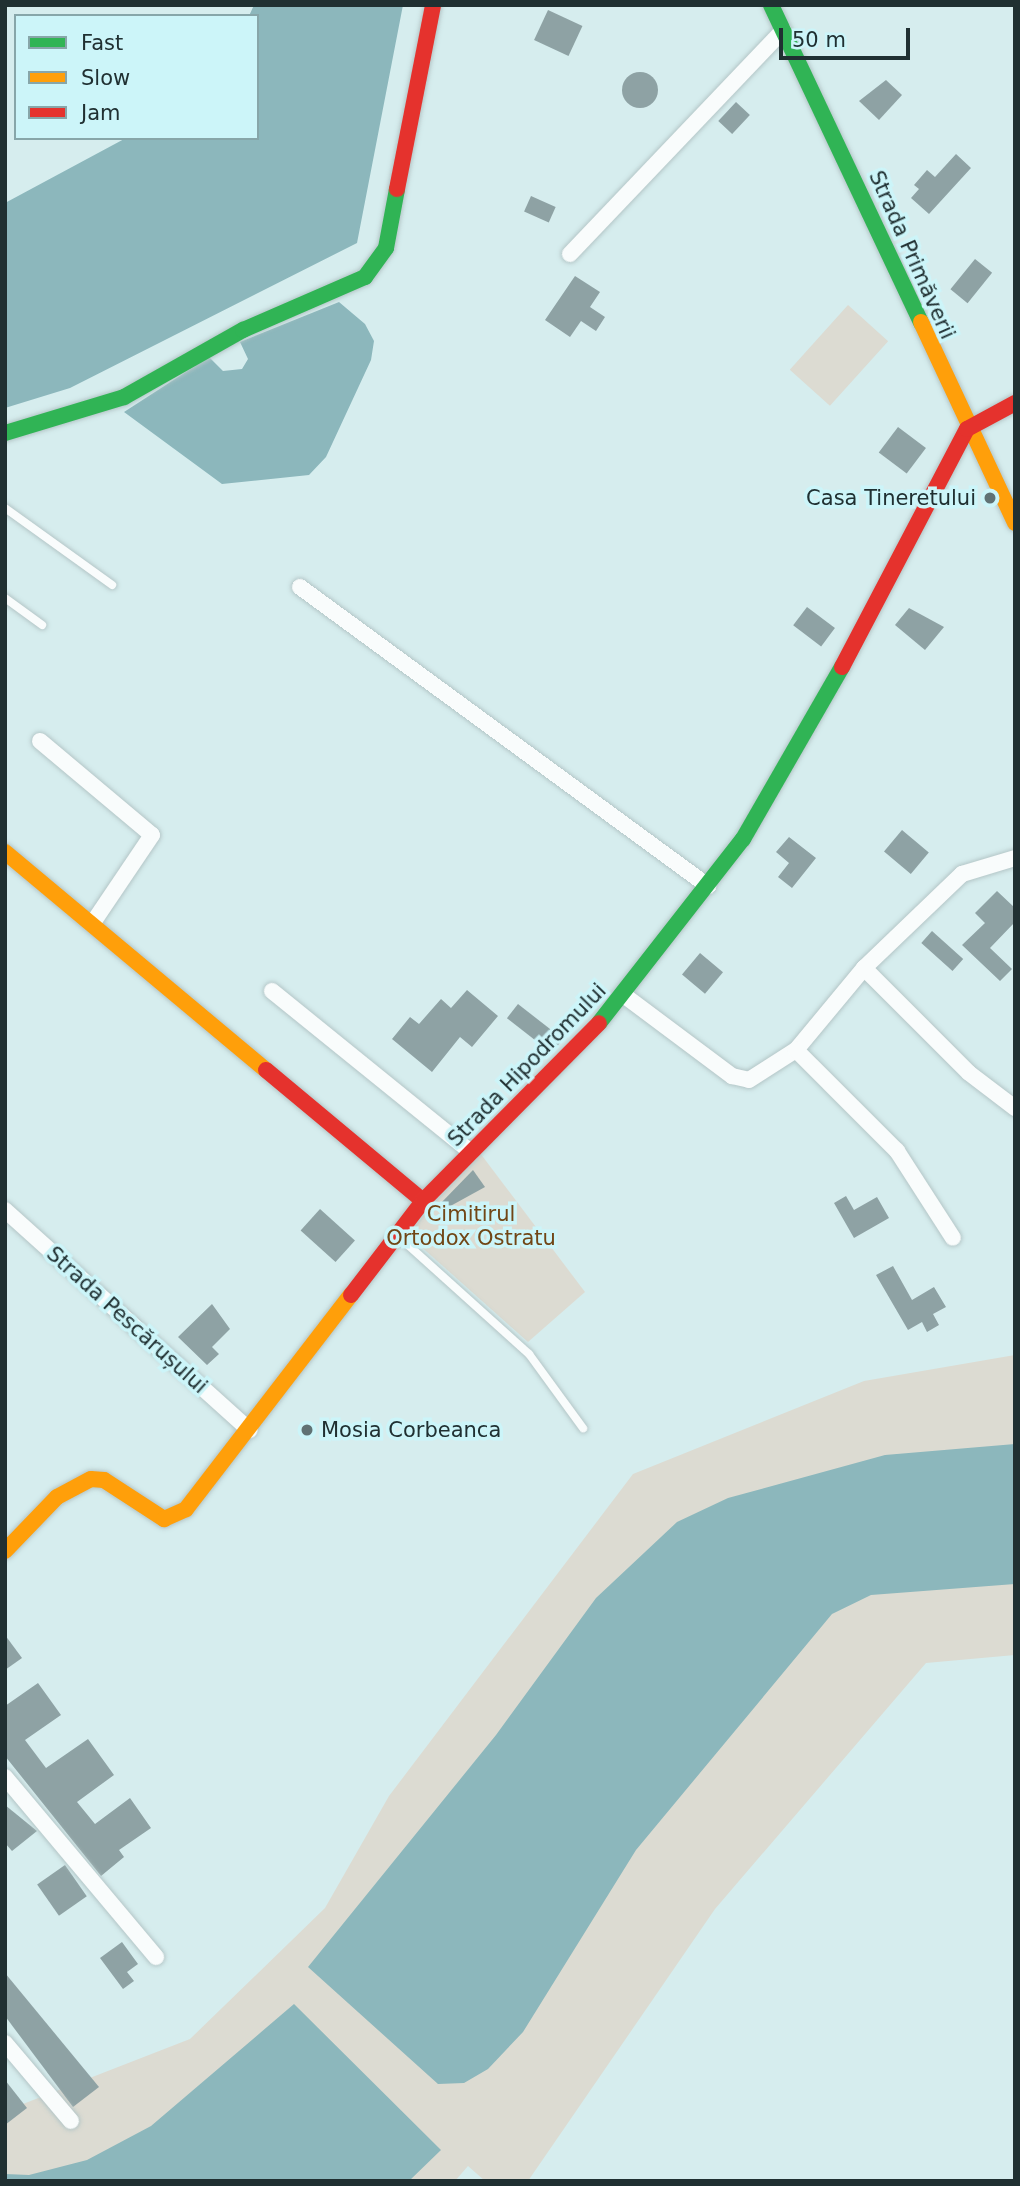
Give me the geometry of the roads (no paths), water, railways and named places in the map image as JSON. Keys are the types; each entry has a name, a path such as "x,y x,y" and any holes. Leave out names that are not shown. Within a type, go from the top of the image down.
{"street":[{"path":"5,433 124,397 243,330 365,277 386,248 433,5"},
{"name":"Strada Primăverii","path":"771,5 967,429 1015,523"},
{"path":"570,254 783,30"},
{"path":"967,429 1015,403"},
{"name":"Strada Hipodromului","path":"5,1551 57,1497 91,1479 104,1480 164,1520 178,1516 249,1430 423,1201 625,996 708,886 785,773 967,429"},
{"path":"300,587 708,886"},
{"path":"40,741 152,835 92,924"},
{"path":"5,852 423,1201"},
{"path":"625,996 732,1076 749,1080 796,1050 864,968 962,874 1015,858"},
{"path":"864,968 969,1073 1015,1108"},
{"path":"272,991 471,1152"},
{"path":"796,1050 897,1150 953,1238"},
{"name":"Strada Pescărușului","path":"5,1210 249,1430"},
{"path":"5,1777 156,1957"},
{"path":"5,2043 71,2121"}],"lane":[{"path":"5,508 112,584"},
{"path":"5,598 42,625"},
{"path":"397,1236 529,1354 583,1428"}],"water":[{"path":"254,5 403,5 357,243 70,388 5,408 5,203 122,140 259,140 259,14 250,14"},
{"path":"339,302 365,324 374,341 371,360 326,457 309,475 222,484 124,412 209,357 223,371 242,369 248,359 240,342"},
{"path":"1015,1444 1015,1584 871,1595 832,1614 636,1850 523,2032 488,2069 464,2083 438,2084 308,1967 496,1735 596,1598 677,1522 728,1498 885,1455"},
{"path":"294,2004 441,2150 409,2181 5,2181 5,2174 29,2175 87,2160 151,2126"}],"place":[{"name":"Casa Tineretului","path":"990,498"},
{"name":"Mosia Corbeanca","path":"307,1430"}],"park label":[{"name":"Cimitirul Ortodox Ostratu","path":"471,1226"}]}
